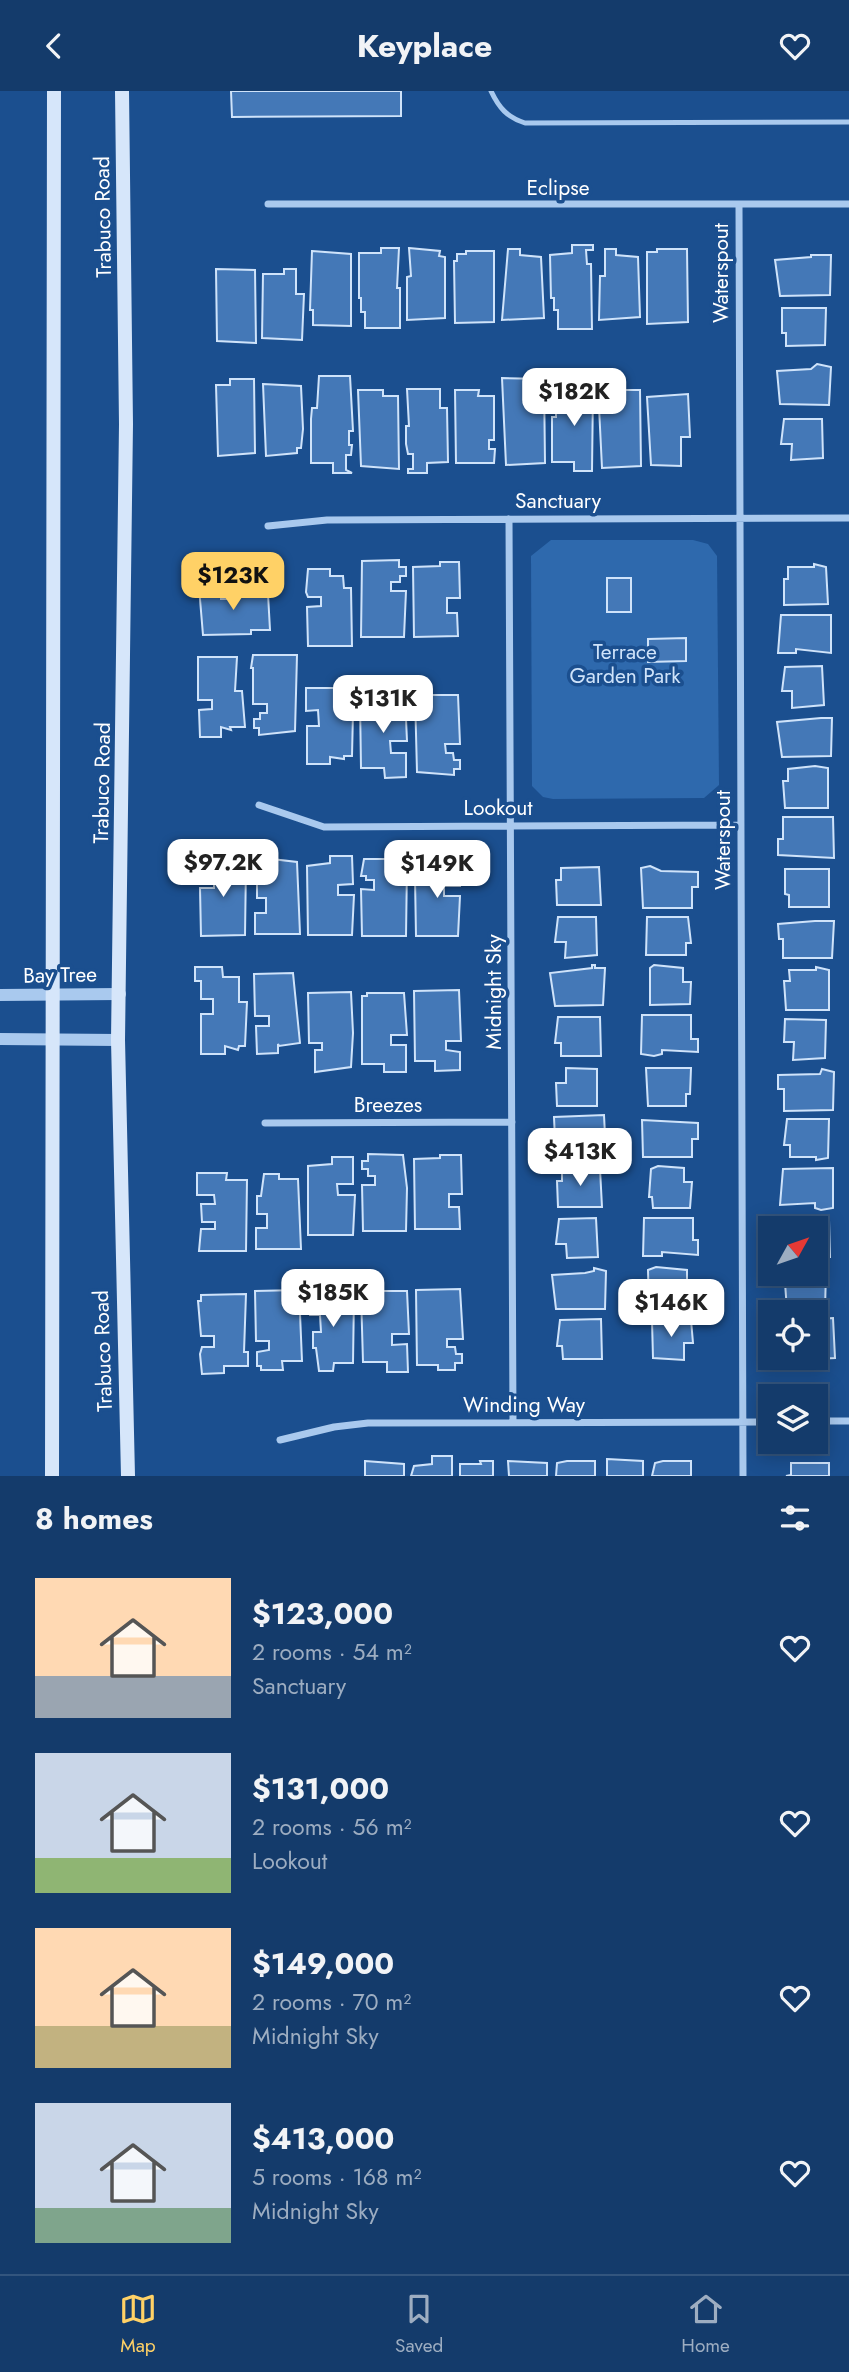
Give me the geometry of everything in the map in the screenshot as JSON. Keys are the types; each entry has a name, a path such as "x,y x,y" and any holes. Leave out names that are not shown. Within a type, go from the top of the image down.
{"main road":[{"path":"52,1476 54,91"},
{"name":"Trabuco Road","path":"122,91 126,424 118,1040 128,1476"}],"street":[{"name":"Eclipse","path":"268,204 849,204"},
{"name":"Waterspout","path":"739,205 743,1476"},
{"name":"Sanctuary","path":"268,526 327,520 849,518"},
{"name":"Midnight Sky","path":"509,519 513,1422"},
{"name":"Lookout","path":"260,805 324,827 741,825"},
{"name":"Bay Tree","path":"0,995 120,994"},
{"path":"0,1039 118,1040"},
{"name":"Breezes","path":"265,1123 512,1122"},
{"path":"828,1421 849,1421"},
{"name":"Winding Way","path":"280,1440 334,1427 368,1423 758,1422"}],"lane":[{"path":"491,91 505,113 525,123 849,122"}],"green space":[{"name":"Terrace Garden Park","path":"551,540 693,540 708,544 717,556 719,785 704,798 553,799 543,797 532,786 531,556"}],"building":[{"path":"231,91 401,91 401,116 232,117"},
{"path":"572,245 593,245 593,250 586,250 587,264 591,264 592,329 558,329 558,310 554,310 554,298 551,298 550,255 572,253"},
{"path":"381,248 399,248 397,288 400,288 400,328 365,328 365,312 361,312 359,253 381,253"},
{"path":"409,248 440,251 439,256 445,257 445,318 407,320 407,277 411,276"},
{"path":"508,249 520,249 520,255 541,257 544,318 502,320"},
{"path":"605,249 616,249 616,255 638,257 640,317 599,320 600,276 605,276"},
{"path":"657,249 687,249 688,322 647,324 647,252 657,252"},
{"path":"312,251 351,254 351,326 313,325 313,310 310,310"},
{"path":"466,251 494,251 494,322 455,323 454,261 457,261 457,254 466,254"},
{"path":"831,255 830,295 780,296 775,260"},
{"path":"216,269 255,270 256,343 217,341"},
{"path":"284,269 296,269 296,294 304,294 302,340 262,338 263,274 284,274"},
{"path":"782,308 826,308 825,345 786,346 786,333 782,333"},
{"path":"817,364 831,367 829,405 780,404 777,371 811,369"},
{"path":"319,376 350,376 353,431 349,431 349,445 352,445 351,455 346,455 346,470 352,473 333,473 333,463 311,463 312,408 317,408"},
{"path":"502,378 544,379 545,463 506,465"},
{"path":"230,379 254,379 255,453 218,456 216,385 230,385"},
{"path":"263,384 301,386 303,429 301,448 297,448 297,453 266,456"},
{"path":"407,389 440,389 440,408 447,408 448,462 427,463 427,473 408,473 408,469 413,469 413,454 408,454 406,444 406,426 409,426"},
{"path":"556,389 593,389 592,471 574,471 574,462 552,462 552,417 556,417"},
{"path":"358,390 383,390 383,396 398,396 399,469 361,466"},
{"path":"455,390 479,390 478,396 494,396 494,440 489,440 489,449 495,449 494,463 456,463"},
{"path":"615,390 640,390 641,466 602,468 599,407 602,406 602,396 615,396"},
{"path":"688,394 690,437 681,437 681,466 651,465 647,397"},
{"path":"784,419 822,419 823,458 791,460 792,444 781,444"},
{"path":"399,560 399,567 406,567 406,576 400,576 400,582 391,582 391,591 406,591 404,637 361,637 362,561"},
{"path":"440,562 459,562 460,598 447,598 447,613 457,613 458,636 414,637 413,567 440,566"},
{"path":"814,564 826,567 828,604 784,605 784,579 788,579 788,567 814,567"},
{"path":"308,569 330,569 330,576 343,576 344,588 351,588 352,646 308,646 307,607 321,606 321,597 308,597"},
{"path":"607,578 631,578 631,612 607,612"},
{"path":"208,584 221,587 221,599 239,599 239,588 255,588 255,594 268,594 270,630 251,630 251,634 203,635 199,587 207,587"},
{"path":"781,615 831,615 831,653 796,649 796,653 778,653"},
{"path":"686,638 686,661 648,662 648,639"},
{"path":"253,655 297,655 295,731 259,735 259,728 254,728 254,719 260,719 260,713 267,713 267,704 253,704"},
{"path":"198,657 237,657 235,691 242,691 245,727 230,727 231,730 221,727 221,737 200,737 199,710 212,709 212,700 198,700"},
{"path":"822,666 824,705 792,708 792,691 782,691 785,667"},
{"path":"306,688 344,688 345,712 353,712 352,756 344,756 344,759 330,757 330,764 307,764 307,726 319,726 318,710 306,711"},
{"path":"415,695 458,695 460,744 445,744 446,753 453,753 454,760 460,760 460,769 454,769 454,775 417,772"},
{"path":"405,697 407,741 390,741 391,753 406,753 406,777 385,778 384,768 361,768 360,701 366,701 366,698"},
{"path":"832,718 831,756 782,757 777,722"},
{"path":"815,766 828,768 828,808 785,808 783,781 788,781 788,769"},
{"path":"783,817 833,817 834,858 778,855 778,839 783,839"},
{"path":"330,856 352,856 353,884 338,885 338,895 354,895 352,935 308,935 307,866 330,863"},
{"path":"206,858 226,858 226,864 246,864 245,935 201,936 200,888 214,888 214,879 202,876 201,862 206,862"},
{"path":"263,858 297,862 300,934 255,934 255,913 266,913 266,898 257,898 257,880 261,880"},
{"path":"364,859 387,859 387,865 407,865 406,936 362,936 361,889 374,890 374,880 366,880 366,876 361,876"},
{"path":"443,860 459,860 460,886 444,886 444,896 460,896 458,936 416,936 415,878 418,878 418,867 443,864"},
{"path":"650,866 661,871 698,872 698,887 692,887 692,908 643,908 641,868"},
{"path":"599,867 601,905 557,905 556,880 561,880 561,868"},
{"path":"785,869 829,869 829,907 789,907 789,895 785,894"},
{"path":"558,917 596,917 597,955 565,958 566,942 555,942"},
{"path":"647,917 688,917 691,943 686,943 686,955 646,955"},
{"path":"834,921 832,958 783,958 783,939 779,939 778,924"},
{"path":"592,965 595,965 595,968 605,968 603,1005 555,1006 550,973 592,968"},
{"path":"654,965 683,968 683,982 691,982 690,1004 650,1005 650,968"},
{"path":"195,967 222,967 223,977 239,977 239,1002 247,1002 245,1046 239,1046 238,1050 225,1046 225,1054 201,1054 201,1014 213,1014 213,999 201,999 201,981 195,981"},
{"path":"816,967 829,970 829,1010 786,1010 784,981 790,981 789,970 816,970"},
{"path":"293,973 300,1043 278,1044 278,1053 257,1054 256,1026 269,1026 269,1016 255,1016 254,974"},
{"path":"459,990 461,1041 446,1041 446,1050 460,1052 460,1070 435,1071 435,1061 415,1061 414,991"},
{"path":"351,992 351,1067 315,1072 315,1050 322,1050 322,1043 309,1043 308,993"},
{"path":"367,993 404,993 407,1035 391,1035 391,1045 406,1045 406,1072 384,1072 384,1064 362,1064 362,996 367,996"},
{"path":"642,1015 691,1015 691,1039 698,1039 698,1052 662,1050 662,1054 654,1056 641,1054"},
{"path":"558,1017 600,1017 601,1056 561,1056 561,1043 555,1043"},
{"path":"785,1019 826,1020 825,1058 793,1060 794,1042 784,1042"},
{"path":"566,1068 597,1069 597,1106 557,1106 556,1083 566,1083"},
{"path":"646,1068 691,1068 690,1094 686,1094 686,1106 648,1106"},
{"path":"822,1069 834,1072 833,1110 784,1111 784,1089 778,1089 778,1075 820,1074"},
{"path":"604,1115 606,1155 586,1155 586,1151 550,1155 550,1141 555,1140 554,1117"},
{"path":"787,1119 829,1119 828,1158 816,1160 816,1157 790,1157 790,1145 784,1145"},
{"path":"642,1120 698,1123 698,1139 692,1139 692,1157 643,1157"},
{"path":"368,1154 403,1155 407,1188 406,1231 363,1231 362,1185 375,1185 375,1176 368,1176 368,1169 362,1169 362,1161 368,1161"},
{"path":"440,1155 461,1155 462,1194 449,1194 449,1207 459,1207 460,1229 415,1229 414,1159 440,1158"},
{"path":"332,1157 353,1157 353,1184 337,1184 338,1195 355,1195 353,1235 308,1235 308,1166 332,1164"},
{"path":"588,1166 600,1169 602,1207 558,1207 557,1181 562,1181 562,1169 588,1169"},
{"path":"658,1166 684,1168 684,1182 692,1182 690,1208 653,1208 652,1197 649,1197 651,1169"},
{"path":"833,1168 833,1208 821,1210 815,1208 815,1203 780,1205 783,1169"},
{"path":"197,1173 227,1173 226,1180 247,1180 246,1251 199,1251 201,1229 215,1229 215,1222 202,1222 201,1204 215,1204 214,1195 197,1195"},
{"path":"264,1174 279,1174 279,1179 298,1179 301,1249 256,1249 256,1228 267,1228 267,1214 257,1214 257,1196 261,1196"},
{"path":"596,1218 598,1257 567,1258 566,1244 556,1244 559,1219"},
{"path":"644,1218 693,1218 693,1240 698,1240 698,1255 662,1252 662,1256 643,1256"},
{"path":"828,1220 829,1220 828,1257"},
{"path":"656,1267 687,1270 687,1282 692,1282 690,1310 649,1311 648,1270"},
{"path":"594,1268 606,1271 605,1309 556,1309 552,1275 585,1273 594,1271"},
{"path":"785,1286 826,1286 825,1300 786,1300"},
{"path":"460,1289 463,1339 447,1339 447,1347 455,1347 456,1354 462,1354 462,1363 455,1363 455,1370 438,1370 438,1365 417,1365 416,1290"},
{"path":"299,1290 302,1361 282,1361 283,1370 261,1370 261,1366 257,1366 257,1352 269,1350 269,1341 256,1341 255,1291"},
{"path":"368,1291 407,1291 409,1334 392,1334 392,1345 407,1344 408,1372 387,1372 387,1362 363,1362 361,1294 368,1294"},
{"path":"310,1293 354,1295 353,1363 334,1363 333,1371 319,1371 316,1348 313,1348 313,1332 321,1332 320,1315 310,1315 306,1301 310,1300"},
{"path":"246,1294 244,1352 248,1352 248,1366 224,1366 224,1373 202,1374 202,1347 214,1347 214,1336 201,1336 198,1301 201,1301 201,1295"},
{"path":"828,1318 833,1318 835,1358 828,1358"},
{"path":"601,1319 602,1359 563,1359 562,1346 557,1346 560,1320"},
{"path":"691,1320 693,1343 684,1343 684,1360 653,1358 652,1321"},
{"path":"432,1456 452,1456 452,1476 411,1476 414,1466 432,1464"},
{"path":"607,1459 643,1461 643,1476 607,1476"},
{"path":"365,1461 404,1464 404,1476 365,1476"},
{"path":"480,1461 493,1461 493,1476 460,1476 460,1464 481,1464"},
{"path":"508,1461 547,1463 547,1476 509,1476"},
{"path":"595,1461 595,1476 556,1476 557,1463"},
{"path":"691,1461 691,1476 652,1476 655,1463"},
{"path":"791,1463 829,1463 829,1476 786,1476 791,1475"}]}
